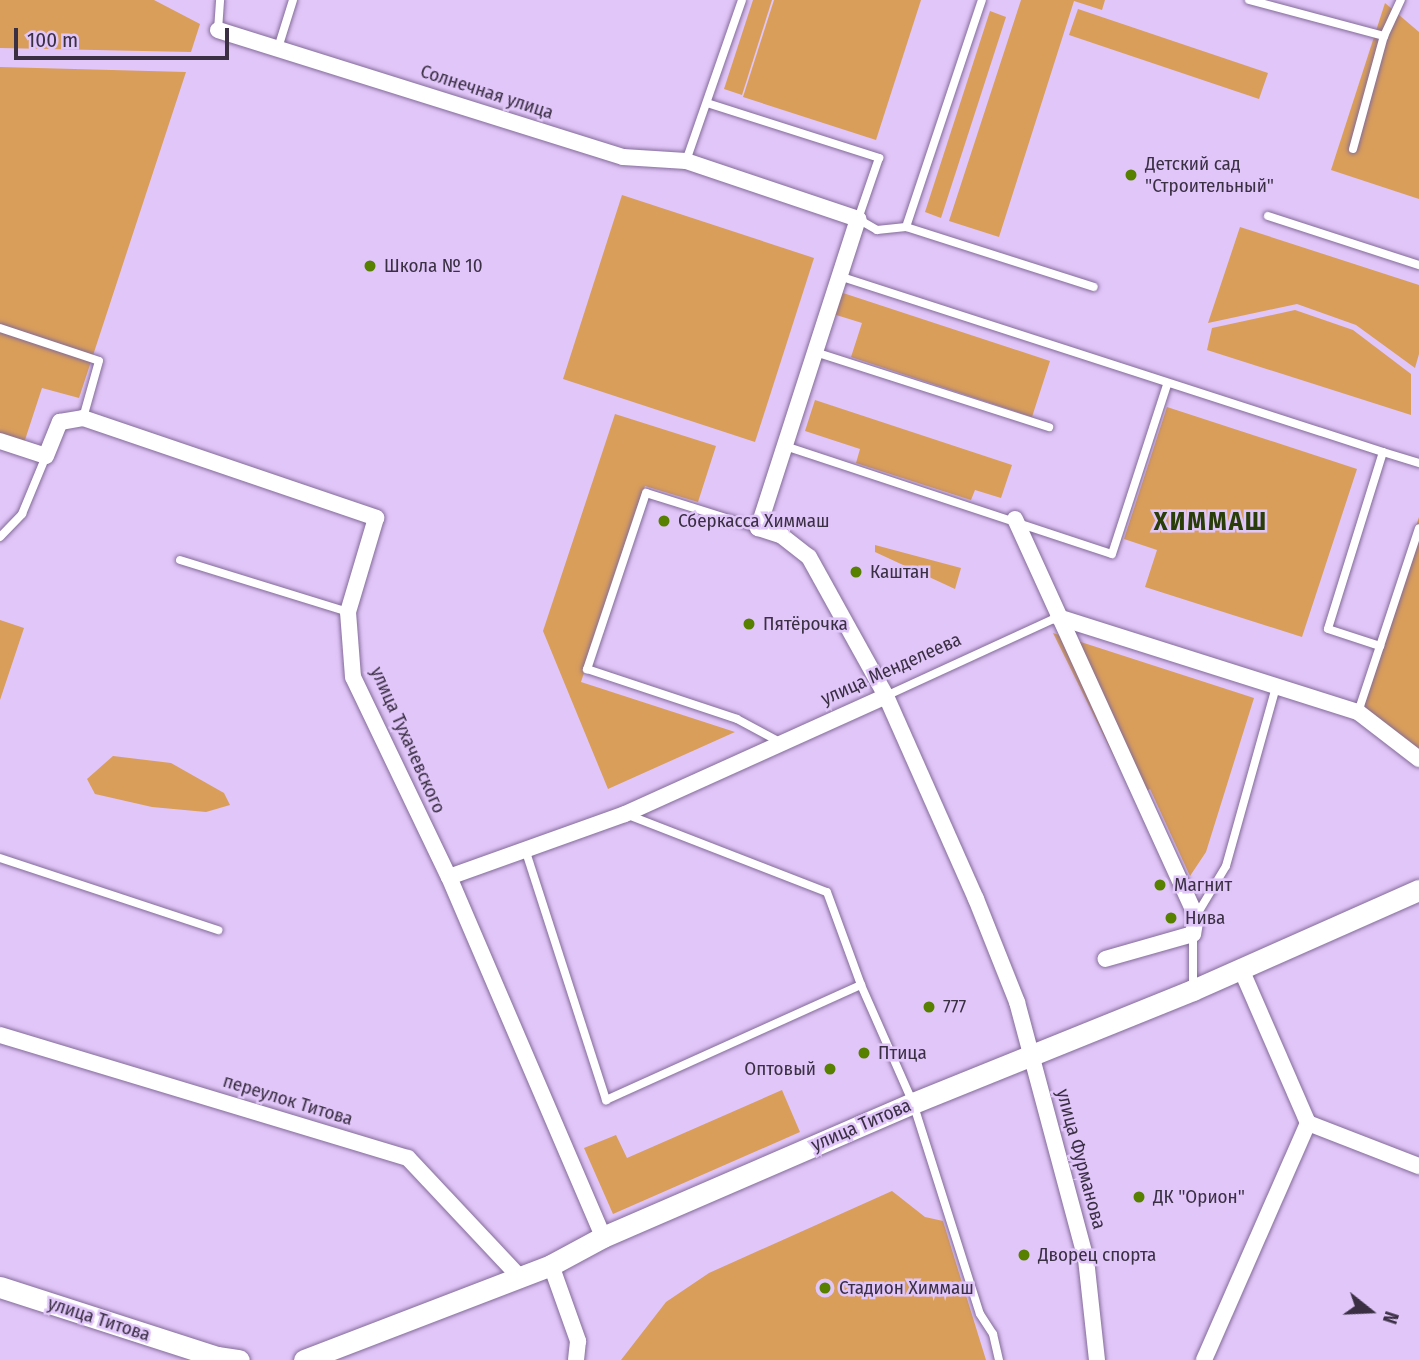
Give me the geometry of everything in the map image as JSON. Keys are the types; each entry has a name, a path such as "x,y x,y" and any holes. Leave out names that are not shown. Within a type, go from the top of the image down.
{"street":[{"name":"Солнечная улица","path":"218,30 623,157 686,160 858,219"},
{"path":"758,528 858,219"},
{"path":"0,441 46,456 60,422 83,418"},
{"name":"улица Тухачевского","path":"83,418 376,518 348,612 353,677 449,877 603,1237"},
{"path":"1015,519 1196,916 1193,934 1105,959"},
{"name":"улица Фурманова","path":"758,528 782,536 809,557 886,696 976,899 1017,1002 1086,1259 1097,1360"},
{"path":"1058,617 1358,712 1419,759"},
{"name":"улица Менделеева","path":"449,877 526,852 625,814 778,741 886,696"},
{"name":"улица Титова","path":"304,1360 336,1351 551,1265 603,1237 913,1103 1193,990 1419,890"},
{"path":"1241,969 1308,1123 1419,1166"},
{"name":"переулок Титова","path":"0,1035 408,1158 519,1276"},
{"path":"1204,1360 1308,1123"},
{"path":"551,1265 578,1341 576,1360"},
{"name":"улица Титова","path":"0,1287 217,1357 239,1360"}],"lane":[{"path":"218,30 220,0"},
{"path":"278,48 293,0"},
{"path":"686,160 742,0"},
{"path":"906,227 982,0"},
{"path":"1248,0 1384,36"},
{"path":"1353,149 1384,36 1401,0"},
{"path":"707,103 878,158 858,219"},
{"path":"1268,216 1419,265"},
{"name":"Солнечная улица","path":"858,219 877,230 906,227 1094,287"},
{"path":"839,276 1167,385 1419,463"},
{"path":"0,328 99,361 83,418"},
{"path":"815,352 1049,427"},
{"path":"785,446 1015,519 1112,554 1167,385"},
{"path":"1380,646 1328,629 1383,452"},
{"path":"0,537 22,514 46,456"},
{"path":"758,528 646,493 587,668 737,719 778,741"},
{"path":"1358,712 1419,528"},
{"path":"180,560 348,612"},
{"name":"улица Менделеева","path":"886,696 1058,617"},
{"path":"1196,916 1226,866 1276,687"},
{"path":"625,814 827,892 861,985 913,1103 980,1314 993,1334 999,1360"},
{"path":"526,852 606,1100 861,985"},
{"path":"0,858 218,930"},
{"path":"1193,934 1193,990"}],"shaded area":[{"path":"0,0 154,0 200,24 191,52 0,48"},
{"path":"753,0 772,0 742,95 724,89"},
{"path":"774,0 921,0 876,140 743,97"},
{"path":"1021,0 1105,0 1102,10 1074,1 999,237 949,221"},
{"path":"1385,3 1419,32 1419,199 1331,170"},
{"path":"1078,9 1268,73 1259,99 1069,35"},
{"path":"990,11 1006,17 941,218 925,212"},
{"path":"0,67 186,72 79,398 42,388 24,443 0,435"},
{"path":"622,195 814,258 755,442 563,379"},
{"path":"1240,227 1419,285 1419,354 1415,368 1356,325 1297,304 1208,323"},
{"path":"840,292 1050,361 1032,417 851,357 862,323 833,314"},
{"path":"1295,310 1353,330 1411,374 1411,415 1207,350 1212,328"},
{"path":"815,400 1012,465 1001,498 975,490 971,500 856,463 860,449 805,431"},
{"path":"1167,407 1357,469 1302,637 1145,587 1157,550 1124,539"},
{"path":"615,414 716,446 698,502 645,486 581,682 735,732 608,789 543,631"},
{"path":"1419,517 1419,764 1355,711"},
{"path":"875,545 961,568 955,589 875,552"},
{"path":"0,620 24,628 0,700"},
{"path":"1053,633 1254,698 1206,852 1190,876 1150,789 1134,797"},
{"path":"113,756 171,763 224,793 230,805 206,812 152,807 95,794 87,779"},
{"path":"782,1090 800,1132 613,1214 584,1148 616,1135 627,1158"},
{"name":"Стадион Химмаш","path":"892,1191 925,1217 943,1221 986,1360 621,1360 666,1302 709,1273"}],"place":[{"name":"Детский сад \"Строительный\"","path":"1131,175"},
{"name":"Школа № 10","path":"370,266"},
{"name":"Сберкасса Химмаш","path":"664,521"},
{"name":"Каштан","path":"856,572"},
{"name":"Пятёрочка","path":"749,624"},
{"name":"Магнит","path":"1160,885"},
{"name":"Нива","path":"1171,918"},
{"name":"777","path":"929,1007"},
{"name":"Птица","path":"864,1053"},
{"name":"Оптовый","path":"830,1069"},
{"name":"ДК \"Орион\"","path":"1139,1197"},
{"name":"Дворец спорта","path":"1024,1255"},
{"name":"Стадион Химмаш","path":"825,1288"}],"district":[{"name":"ХИММАШ","path":"1211,522"}]}
